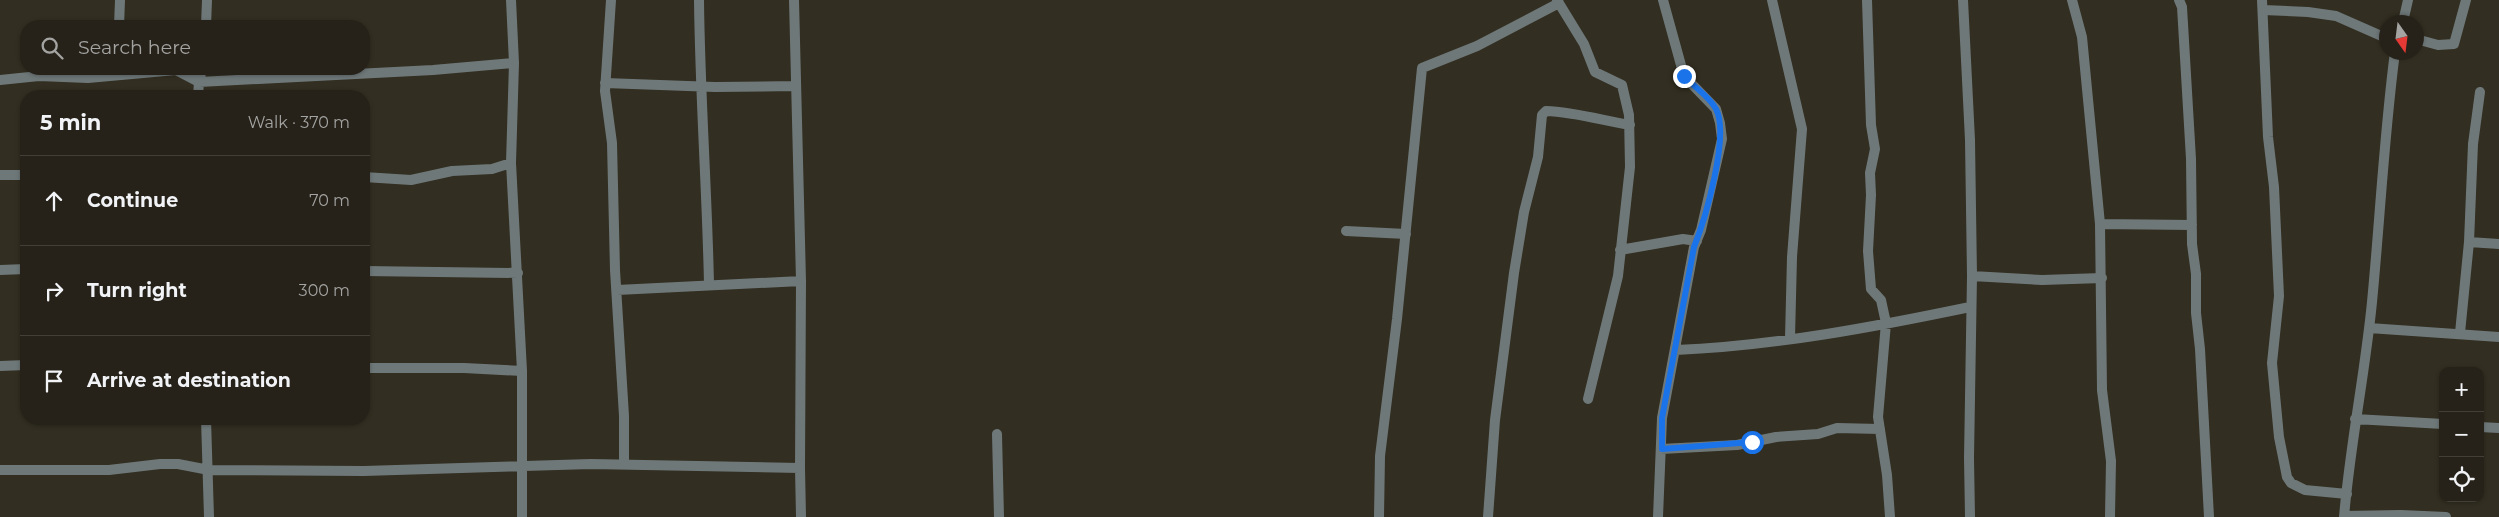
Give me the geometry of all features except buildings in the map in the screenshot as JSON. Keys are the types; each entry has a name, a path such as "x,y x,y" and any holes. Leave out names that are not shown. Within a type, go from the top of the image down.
{"street":[{"path":"119,20 120,0"},
{"path":"206,20 207,0"},
{"path":"511,0 514,63 511,163 522,371 522,517"},
{"path":"611,0 606,109 612,143 624,416 624,464"},
{"path":"699,0 700,87 707,200 709,284"},
{"path":"794,0 801,281 800,468 802,517"},
{"path":"1658,517 1662,418 1696,242 1701,230 1722,140 1716,108 1684,76 1663,0"},
{"path":"1772,0 1802,129 1792,257 1790,338"},
{"path":"1867,0 1871,125 1875,148 1870,173 1871,195 1868,251 1871,289 1881,300 1886,323 1878,417 1887,475 1890,517"},
{"path":"1963,0 1970,140 1972,276 1970,307 1970,517"},
{"path":"2072,0 2082,38 2100,224 2102,390 2111,461 2110,517"},
{"path":"2178,0 2182,7 2186,68 2192,224 2209,517"},
{"path":"2405,15 2408,0"},
{"path":"2424,41 2438,45 2454,44 2466,0"},
{"path":"1379,517 1380,456 1406,234 1416,111 1422,68 1477,46 1558,2 1584,44 1595,72 1622,86 1630,125 1630,167 1618,276 1588,400"},
{"path":"2347,494 2305,490 2291,483 2287,477 2279,437 2272,363 2279,296 2274,186 2268,137 2263,5 2336,16 2379,35"},
{"path":"2394,60 2386,118 2369,328 2355,419 2344,516 2401,515 2446,517"},
{"path":"370,73 514,63"},
{"path":"0,80 39,76 82,78 99,75"},
{"path":"186,75 199,82 336,75"},
{"path":"198,90 201,75"},
{"path":"606,83 700,87 796,86"},
{"path":"2460,333 2469,242 2473,144 2480,92"},
{"path":"1488,517 1495,420 1512,282 1524,212 1538,157 1542,115 1546,111 1579,114 1630,125"},
{"path":"370,177 411,180 452,171 492,169 511,163"},
{"path":"0,175 20,175"},
{"path":"2100,224 2192,224"},
{"path":"1346,231 1406,234"},
{"path":"1620,250 1683,239 1696,242"},
{"path":"2469,242 2499,244"},
{"path":"0,270 20,269"},
{"path":"370,271 518,273"},
{"path":"1972,276 2042,280 2102,278"},
{"path":"617,290 801,281"},
{"path":"1676,350 1790,338 1886,323 1970,307"},
{"path":"2369,328 2499,336"},
{"path":"0,366 20,365"},
{"path":"370,368 464,368 522,371"},
{"path":"2355,419 2439,424"},
{"path":"206,425 209,517"},
{"path":"2484,427 2499,428"},
{"path":"1662,449 1737,445 1776,437 1818,434 1837,428 1880,429"},
{"path":"997,434 999,517"},
{"path":"0,470 109,470 160,464 178,464 208,470 364,471 624,464 665,467 800,468"}],"route":[{"path":"1684,76 1716,108 1722,140 1701,230 1694,247 1662,418 1662,449 1737,445 1752,442"}]}
